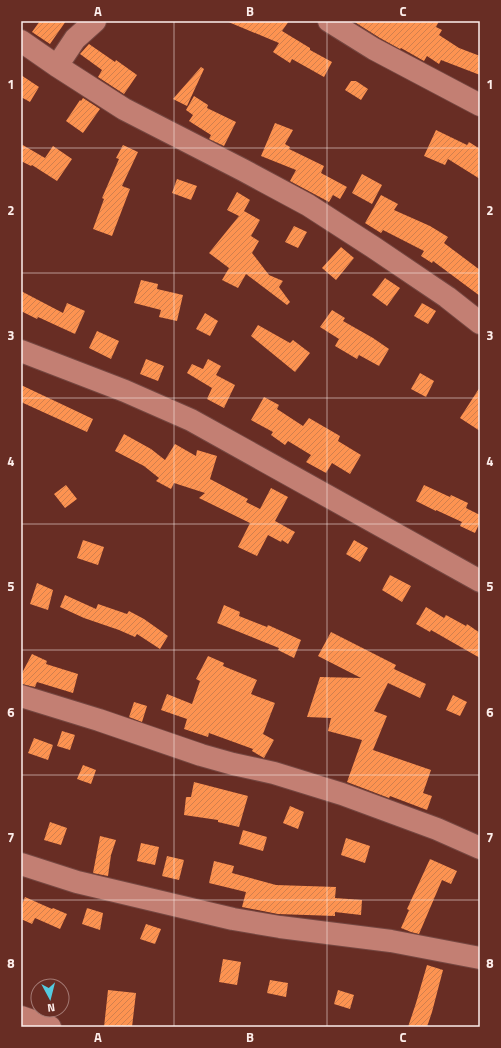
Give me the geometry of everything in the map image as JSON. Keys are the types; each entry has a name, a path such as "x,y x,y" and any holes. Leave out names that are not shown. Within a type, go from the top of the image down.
{"street":[{"path":"57,66 75,39 96,21"},
{"path":"329,21 374,50 480,104"},
{"path":"21,41 124,109 308,205 374,247 447,297 480,323"},
{"path":"21,351 125,391 191,420 480,582"},
{"path":"21,696 99,720 201,755 274,773 342,794 437,829 480,848"},
{"path":"21,864 77,882 233,918 280,927 391,941 480,958"},
{"path":"21,1017 50,1027"}],"building":[{"path":"40,21 66,21 50,44 32,32"},
{"path":"226,21 289,21 282,31 310,48 310,50 332,62 324,77 292,59 290,63 273,52 279,43"},
{"path":"353,21 439,21 436,27 442,30 439,35 459,48 480,56 480,75 441,60 439,64 427,56 424,61 380,38"},
{"path":"89,44 115,62 116,60 137,75 124,94 98,77 102,70 80,54"},
{"path":"201,67 204,69 187,106 173,99"},
{"path":"21,75 39,87 30,102 21,97"},
{"path":"351,81 356,81 368,89 361,100 345,90"},
{"path":"194,96 208,105 207,108 236,122 224,146 209,139 211,135 189,121 193,115 186,110"},
{"path":"83,98 100,109 83,133 66,121 80,100 81,101"},
{"path":"275,123 293,130 285,144 290,147 289,149 324,166 321,173 347,187 340,199 333,195 329,202 290,181 296,170 261,156"},
{"path":"436,130 467,145 469,142 480,149 480,179 448,159 445,165 424,156"},
{"path":"21,144 45,158 53,146 72,159 57,181 32,165 31,166 21,161"},
{"path":"123,145 138,152 122,186 130,189 112,236 93,229 104,199 102,198 119,159 116,158"},
{"path":"362,174 382,185 372,204 352,193"},
{"path":"177,179 197,186 191,200 172,193"},
{"path":"237,192 250,200 244,211 260,220 251,236 259,241 252,253 269,275 283,281 279,287 290,302 287,305 246,274 238,288 222,280 229,268 209,253 239,216 227,210"},
{"path":"381,195 398,204 394,210 430,226 448,237 444,243 480,270 480,296 433,261 432,263 421,256 424,251 383,230 381,233 365,223"},
{"path":"294,226 307,232 298,248 285,242"},
{"path":"341,247 354,258 336,280 322,268"},
{"path":"385,278 400,288 387,306 372,295"},
{"path":"141,280 158,284 157,289 183,295 177,321 159,317 161,310 134,303"},
{"path":"21,291 63,313 67,303 85,311 75,334 21,311"},
{"path":"422,303 436,311 428,324 414,316"},
{"path":"332,310 345,318 343,321 389,349 379,366 359,355 357,359 335,346 339,339 320,327"},
{"path":"205,313 218,321 210,336 196,329"},
{"path":"258,325 290,343 293,340 310,353 295,372 251,336"},
{"path":"97,331 119,341 111,359 89,348"},
{"path":"146,359 164,366 158,381 140,374"},
{"path":"208,359 221,366 216,375 235,385 224,408 207,399 212,388 187,373 192,364 203,369"},
{"path":"420,373 434,381 426,397 411,389"},
{"path":"21,385 93,419 87,432 21,402"},
{"path":"480,387 480,431 460,418"},
{"path":"264,397 279,405 277,409 303,426 309,418 340,436 338,441 361,455 350,474 332,463 326,473 306,462 311,455 288,441 285,445 271,435 273,432 251,420"},
{"path":"124,434 151,449 165,460 175,444 196,456 197,450 217,456 210,479 248,499 246,502 260,509 271,488 288,497 275,521 295,532 288,544 268,535 257,556 238,547 250,523 199,498 205,493 174,483 171,489 156,481 159,478 144,466 115,451"},
{"path":"66,485 77,499 65,508 54,494"},
{"path":"424,485 450,497 451,495 468,503 466,508 480,515 480,522 475,533 460,526 462,522 416,501"},
{"path":"83,540 104,547 98,565 77,558"},
{"path":"354,540 368,548 360,562 346,554"},
{"path":"390,575 411,586 402,602 382,590"},
{"path":"37,583 53,590 48,610 30,604"},
{"path":"65,595 96,609 98,604 127,614 129,611 144,619 168,636 160,649 137,634 135,637 84,618 60,607"},
{"path":"224,605 240,612 239,616 267,627 268,625 301,640 294,658 278,650 279,648 217,623"},
{"path":"426,607 444,618 446,615 466,626 467,624 480,633 480,658 431,630 430,632 416,624"},
{"path":"331,632 396,665 394,669 426,684 420,698 388,683 374,711 387,716 373,750 431,770 423,793 432,796 427,810 390,796 389,798 347,782 362,740 328,731 331,718 307,717 320,677 361,678 318,656"},
{"path":"32,654 47,661 46,664 78,674 73,693 37,682 35,687 21,684 21,675"},
{"path":"208,656 224,663 223,666 257,680 251,694 275,703 263,734 274,740 264,758 252,751 253,749 209,733 208,737 184,729 187,719 161,710 167,694 192,704 200,681 196,679"},
{"path":"453,695 467,702 460,716 446,710"},
{"path":"134,702 147,706 142,722 129,717"},
{"path":"62,731 75,735 70,750 57,746"},
{"path":"34,738 53,745 48,760 28,753"},
{"path":"83,765 96,770 91,784 77,779"},
{"path":"194,782 248,796 239,827 218,822 218,820 184,815 186,797 191,797"},
{"path":"290,806 304,812 298,829 283,823"},
{"path":"50,822 67,828 61,845 44,840"},
{"path":"243,830 267,837 263,851 239,844"},
{"path":"100,836 116,840 111,855 108,876 93,873"},
{"path":"346,838 370,846 365,863 341,855"},
{"path":"141,843 159,847 155,865 137,861"},
{"path":"167,856 184,860 179,880 162,876"},
{"path":"430,859 457,871 451,884 442,880 419,934 401,928 409,910 407,909"},
{"path":"214,861 234,866 232,873 276,885 336,887 335,898 362,900 361,915 335,912 335,916 278,914 242,907 246,892 209,883"},
{"path":"25,897 67,914 60,929 35,918 32,924 21,919 21,907"},
{"path":"87,908 103,913 100,930 82,924"},
{"path":"146,924 161,929 155,944 140,939"},
{"path":"223,959 241,962 237,985 219,982"},
{"path":"427,965 443,970 432,1012 427,1027 408,1027 416,1003"},
{"path":"270,980 288,983 286,997 267,993"},
{"path":"108,990 136,993 132,1027 104,1027"},
{"path":"338,990 354,995 350,1009 334,1004"}]}
